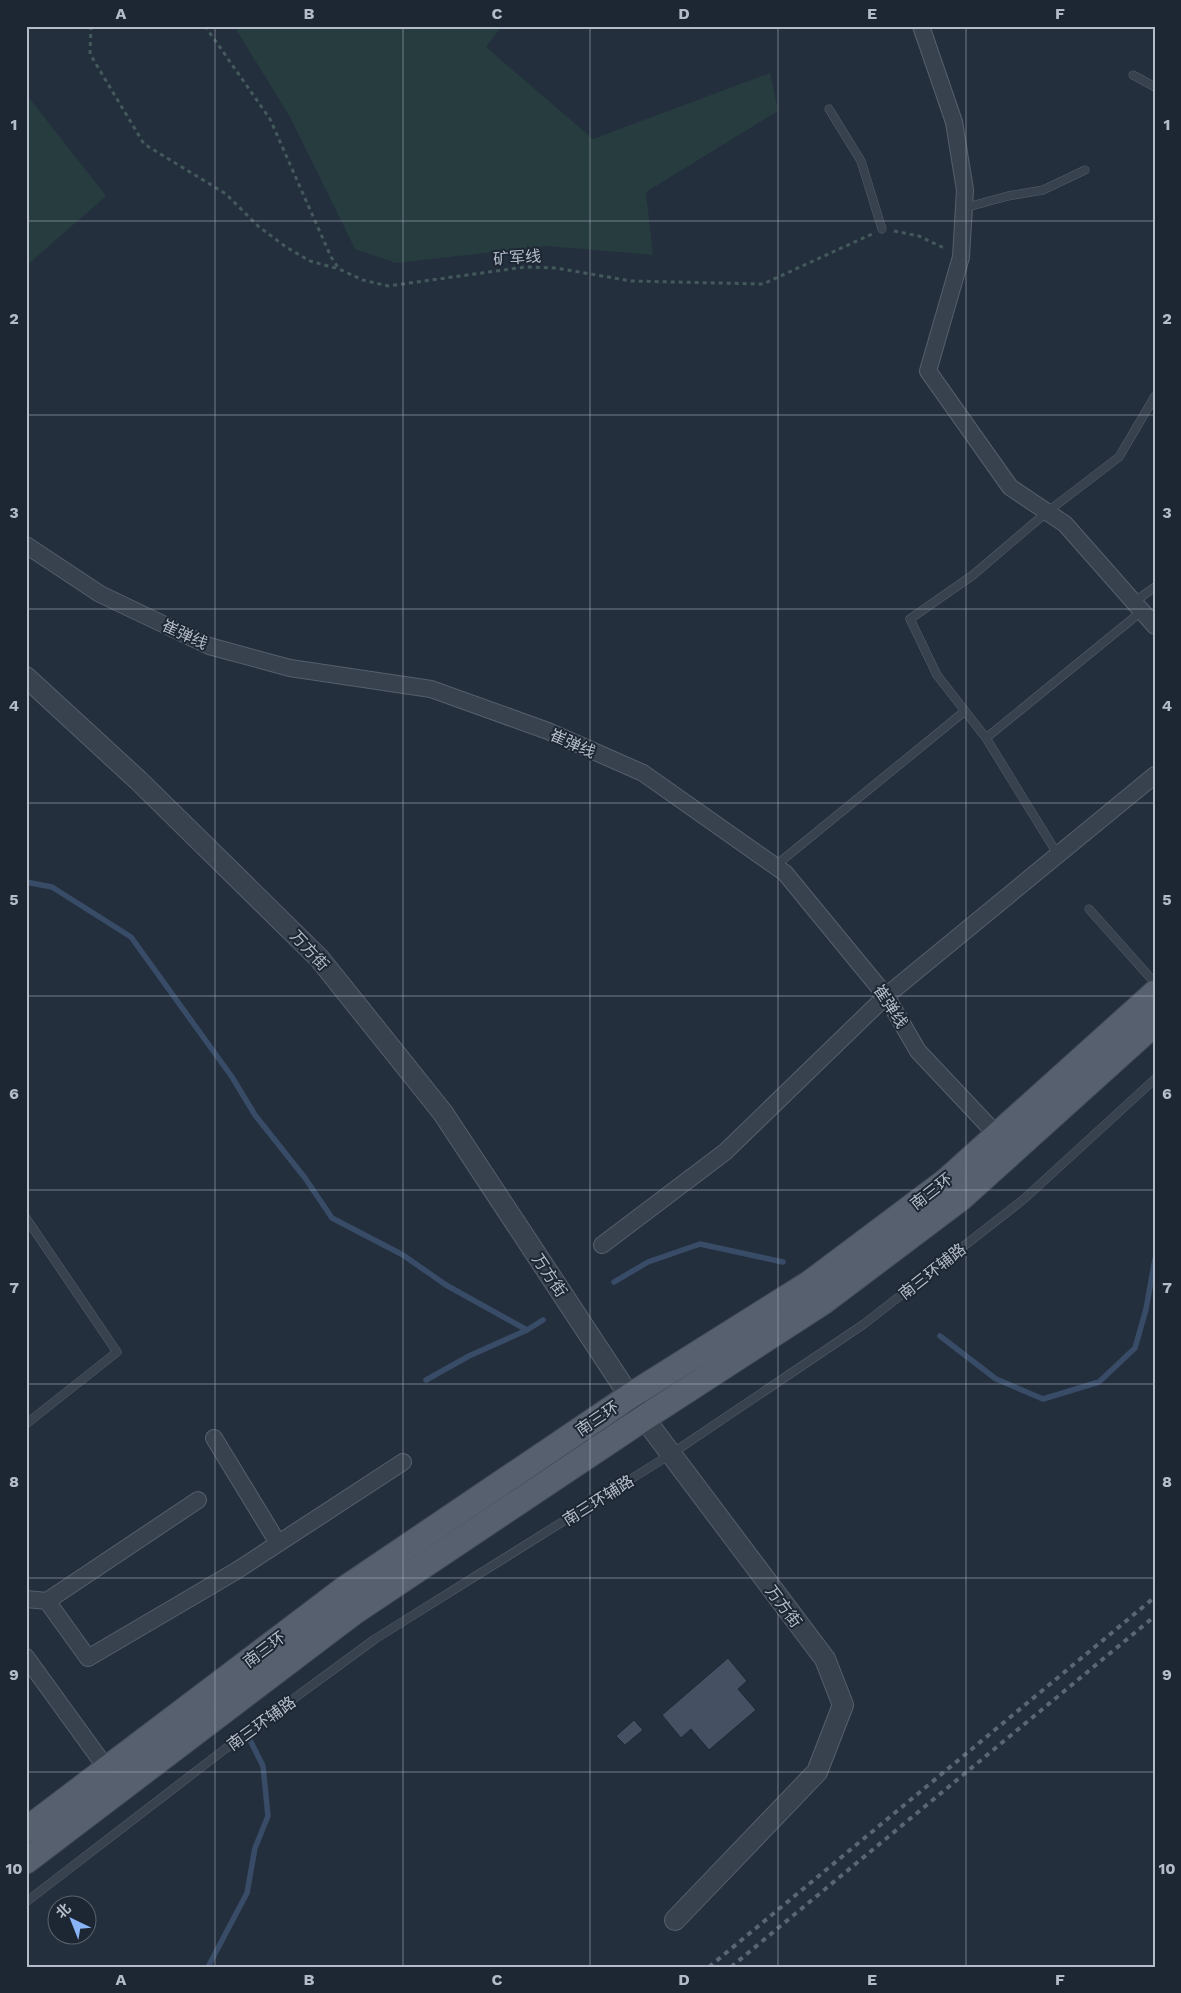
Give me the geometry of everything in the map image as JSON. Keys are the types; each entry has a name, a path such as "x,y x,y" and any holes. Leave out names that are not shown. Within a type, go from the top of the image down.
{"main road":[{"name":"南三环","path":"26,1830 343,1590 630,1396 810,1283 946,1181 1155,993"},
{"name":"南三环","path":"26,1860 354,1612 644,1418 822,1302 960,1198 1155,1023"}],"street":[{"path":"922,26 954,122 965,190 961,257 928,371 1010,488 1065,524 1155,626"},
{"name":"崔弹线","path":"26,545 100,594 209,646 290,668 431,689 548,731 643,774 785,873 886,996 918,1051 997,1135"},
{"name":"万方街","path":"26,677 139,781 319,958 443,1113 644,1418 825,1659 843,1705 817,1772 675,1920"},
{"path":"602,1244 725,1152 886,996 1155,775"},
{"path":"214,1438 278,1543"},
{"path":"47,1601 88,1658 236,1571 403,1462"},
{"path":"26,1599 47,1601 198,1500"},
{"path":"26,1657 106,1769"}],"lane":[{"path":"1133,74 1155,87"},
{"path":"829,109 861,161 882,229"},
{"path":"964,208 1008,196 1043,190 1085,170"},
{"path":"1058,855 986,738 937,674 910,619 973,575 1047,512 1118,457 1155,396"},
{"path":"986,738 1138,606 1155,587"},
{"path":"775,866 965,711"},
{"path":"1089,909 1155,983"},
{"name":"南三环辅路","path":"26,1902 225,1749 375,1639 671,1454 864,1324 1024,1200 1155,1079"},
{"path":"26,1218 117,1352 26,1424"}],"path":[{"name":"矿军线","path":"91,26 90,54 144,144 226,194 258,226 286,247 310,261 339,269 363,280 388,286 524,267 556,268 631,281 763,284 882,229"},
{"path":"205,26 270,119 330,257 339,269"},
{"path":"882,229 920,236 961,257"}],"green space":[{"path":"234,26 502,26 486,47 593,139 770,73 778,111 646,192 653,255 548,246 396,263 355,249 290,117"},
{"path":"26,94 106,196 26,266"}],"building":[{"path":"728,1658 747,1681 738,1689 756,1710 709,1750 691,1729 681,1738 662,1715"},
{"path":"634,1720 643,1730 625,1745 616,1736"}],"waterway":[{"path":"26,882 52,887 131,937 232,1077 255,1115 305,1178 332,1218 403,1255 446,1285 527,1330"},
{"path":"614,1282 648,1262 700,1244 783,1262"},
{"path":"940,1336 996,1379 1043,1399 1099,1382 1135,1348 1146,1309 1155,1259"},
{"path":"426,1380 469,1356 527,1330 543,1320"},
{"path":"208,1967 247,1893 255,1848 268,1816 263,1766 250,1740"}],"railway":[{"path":"709,1967 1155,1597"},
{"path":"731,1967 1155,1616"}]}
